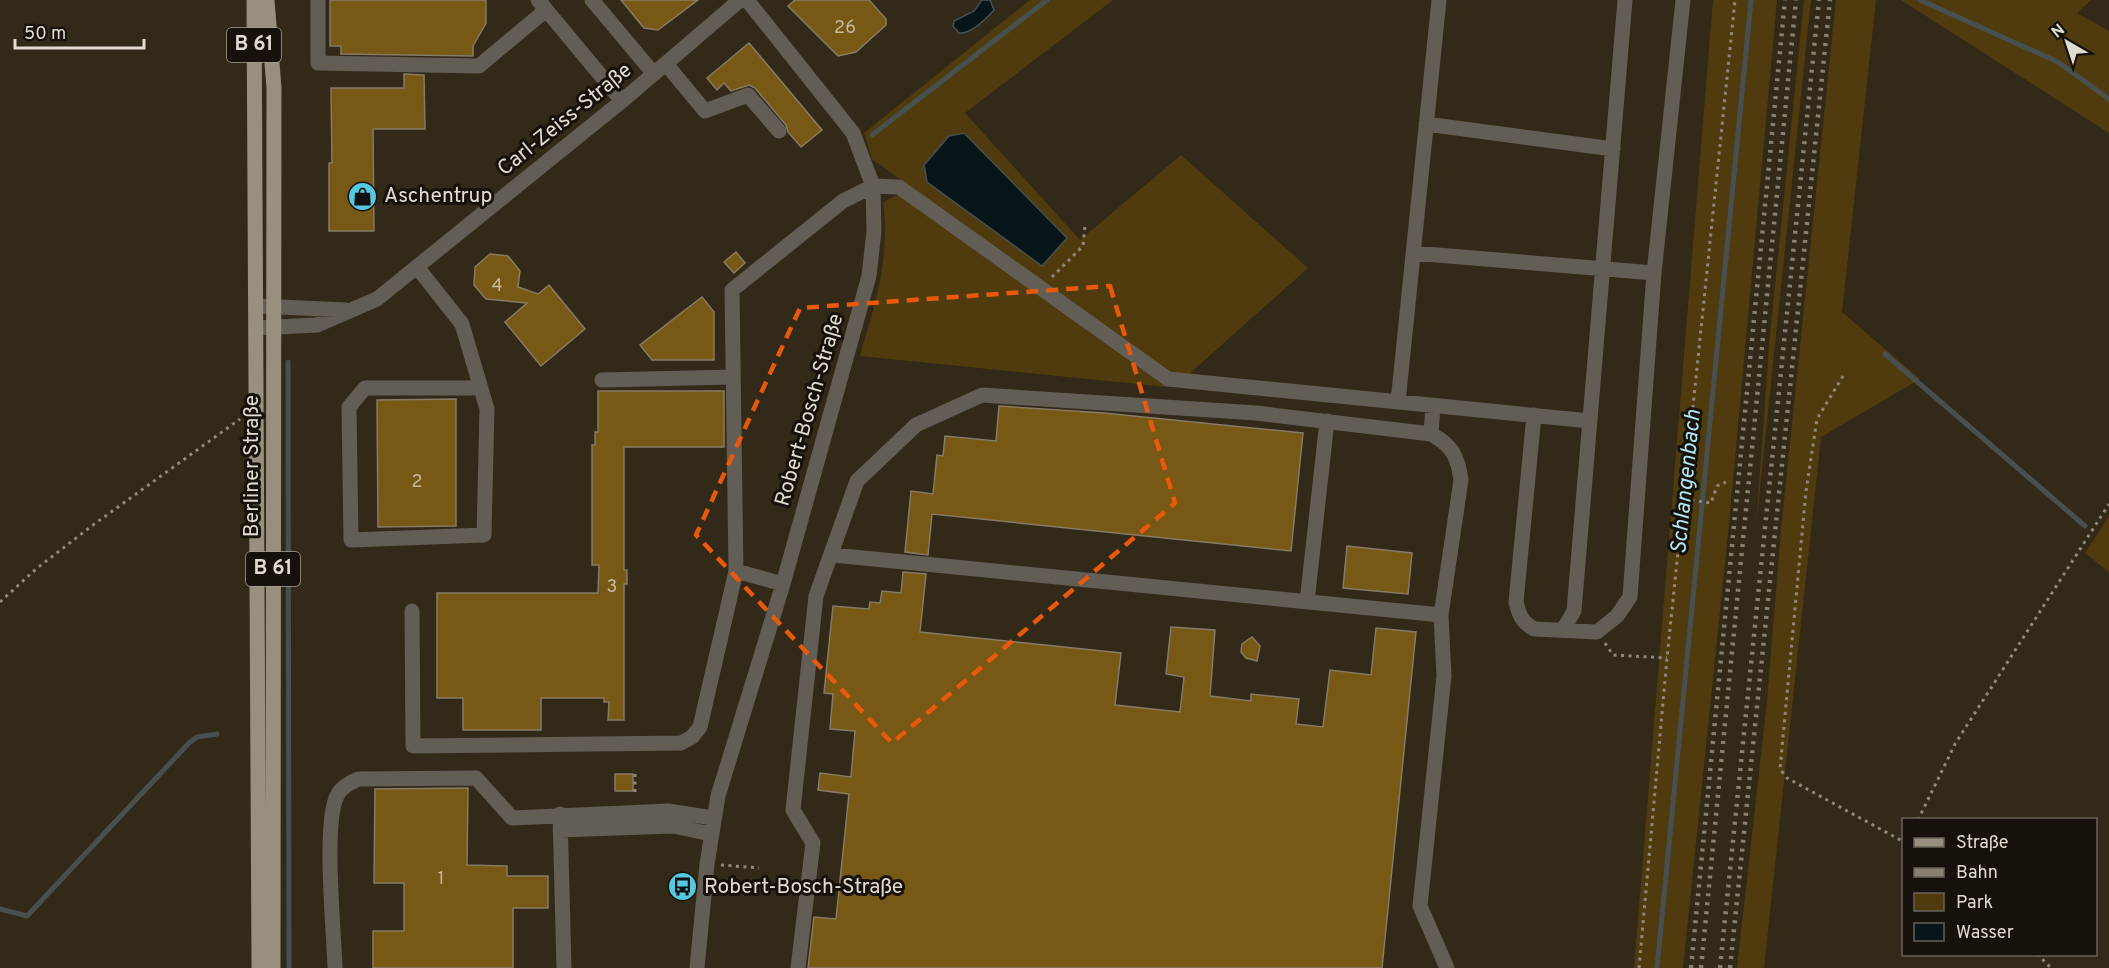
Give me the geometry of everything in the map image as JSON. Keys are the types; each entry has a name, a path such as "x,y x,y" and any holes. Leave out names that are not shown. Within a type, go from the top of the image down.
{"main road":[{"name":"Berliner Straße","path":"254,0 257,306 265,328 273,968"},
{"name":"Berliner Straße","path":"259,968 256,415 265,328 273,305 273,88 267,0"}],"street":[{"path":"318,0 318,63 479,66 542,5 622,101"},
{"path":"592,0 654,74"},
{"name":"Carl-Zeiss-Straße","path":"265,328 317,325 376,299 622,101 740,0"},
{"name":"Robert-Bosch-Straße","path":"697,968 713,818 783,584 869,276 874,231 873,186 853,133 747,0"},
{"path":"1398,402 1439,0"},
{"path":"1563,630 1574,611 1625,0"},
{"path":"1534,415 1516,602 1519,616 1526,625 1534,629 1597,632 1617,616 1630,597 1654,273 1683,0"},
{"path":"666,64 705,111 748,95 779,131"},
{"path":"1426,124 1613,149"},
{"path":"412,611 413,746 681,743 692,737 699,727 736,571 732,290 843,201 873,186 899,187 1168,380 1590,421"},
{"path":"1413,253 1654,273"},
{"path":"417,267 462,324 487,409 484,535 351,540 349,407 365,388 480,388"},
{"name":"Carl-Zeiss-Straße","path":"257,306 355,310"},
{"path":"602,380 733,377"},
{"path":"798,968 813,843 793,810 816,596 857,481 916,425 982,395 1256,413 1327,421 1431,434 1452,449 1459,463 1461,480 1441,615 1444,676 1420,906 1447,968"},
{"path":"1431,434 1433,405"},
{"path":"1307,602 1327,421"},
{"path":"832,555 1441,615"},
{"path":"736,571 783,584"},
{"path":"335,968 331,822 337,795 347,784 358,779 476,778 512,818 560,814 668,811 713,818"},
{"path":"560,814 564,968"},
{"path":"560,830 673,826 711,834"}],"path":[{"path":"1639,968 1667,658 1735,0"},
{"path":"1041,289 1083,246 1085,225"},
{"path":"1843,376 1818,419 1806,491 1780,769 1787,778 1902,841"},
{"path":"0,602 36,568 235,420 256,415"},
{"path":"1684,499 1712,503 1717,486 1726,482"},
{"path":"1918,818 1955,744 2109,504"},
{"path":"1597,632 1613,655 1667,658"},
{"path":"635,774 635,812"},
{"path":"707,864 759,868"},
{"path":"2039,956 2051,968"}],"highlighted area":[{"path":"1110,286 1175,503 892,743 696,535 800,308"}],"green space":[{"path":"1030,0 1113,0 965,113 1080,240 1181,155 1308,268 1188,375 1169,373 872,159 864,133"},
{"path":"1713,0 1777,0 1729,524 1683,968 1634,968"},
{"path":"1804,0 1811,0 1756,527 1769,346"},
{"path":"1836,0 1876,0 1842,312 1920,379 1821,437 1764,968 1737,968 1767,701 1781,530"},
{"path":"1901,0 2091,0 2077,13 2109,31 2109,133"},
{"path":"898,195 1167,387 860,356 883,263 885,224 883,202"},
{"path":"2109,516 2109,572 2085,553"}],"water":[{"path":"982,0 990,0 994,10 974,29 959,33 953,26 954,21 974,11"},
{"path":"964,133 1067,238 1042,266 927,182 924,165 949,136"}],"building":[{"path":"330,0 486,0 486,23 473,46 473,56 341,54 341,46 330,46"},
{"path":"621,0 698,0 658,30 644,28"},
{"path":"795,0 869,0 886,19 886,25 856,52 838,56 788,6"},
{"path":"749,43 822,130 801,147 755,88 749,85 731,91 724,83 717,90 707,78"},
{"path":"404,74 424,75 425,129 373,129 374,231 329,231 329,163 332,163 331,88 404,88"},
{"path":"736,252 745,263 734,273 724,262"},
{"path":"490,254 508,256 520,271 518,287 538,294 549,285 585,329 541,366 505,322 527,303 486,299 474,285 475,267"},
{"path":"702,297 714,312 714,360 652,360 640,345"},
{"path":"598,391 724,391 724,447 624,447 624,570 627,570 627,584 624,584 624,720 608,720 609,702 604,702 604,698 541,698 541,730 463,730 463,698 437,698 437,593 598,593 599,565 592,565 592,445 595,445 595,432 598,432"},
{"path":"456,399 456,526 378,527 377,400"},
{"path":"999,406 1104,413 1303,433 1291,551 932,514 928,555 905,552 911,491 933,494 937,455 943,456 945,436 996,441"},
{"path":"1347,546 1412,553 1408,594 1343,588"},
{"path":"903,572 926,574 920,632 1121,653 1115,705 1180,712 1184,677 1166,674 1171,627 1215,630 1210,696 1251,701 1251,694 1299,699 1296,724 1323,727 1330,670 1371,675 1376,628 1416,632 1382,968 808,968 814,917 836,919 849,794 818,790 820,773 851,777 855,731 830,729 833,694 824,693 833,606 869,609 870,602 880,603 882,591 901,593"},
{"path":"1252,637 1260,646 1257,661 1246,658 1241,652 1242,644"},
{"path":"615,774 633,774 633,791 615,791"},
{"path":"468,788 467,865 507,866 507,876 548,876 548,908 513,908 513,968 373,968 373,931 404,931 404,883 374,883 375,789"}],"waterway":[{"name":"Schlangenbach","path":"872,135 1047,0"},
{"name":"Schlangenbach","path":"1657,968 1751,0"},
{"path":"1920,0 2058,62 2109,99"},
{"path":"1885,354 2085,526"},
{"path":"288,362 289,968"},
{"path":"0,909 27,916 189,743 197,737 217,734"}],"railway":[{"path":"1691,968 1785,0"},
{"path":"1701,968 1796,0"},
{"path":"1720,968 1819,0"},
{"path":"1730,968 1830,0"}],"place":[{"name":"Aschentrup","path":"363,196"},
{"name":"Robert-Bosch-Straße","path":"683,887"}]}
